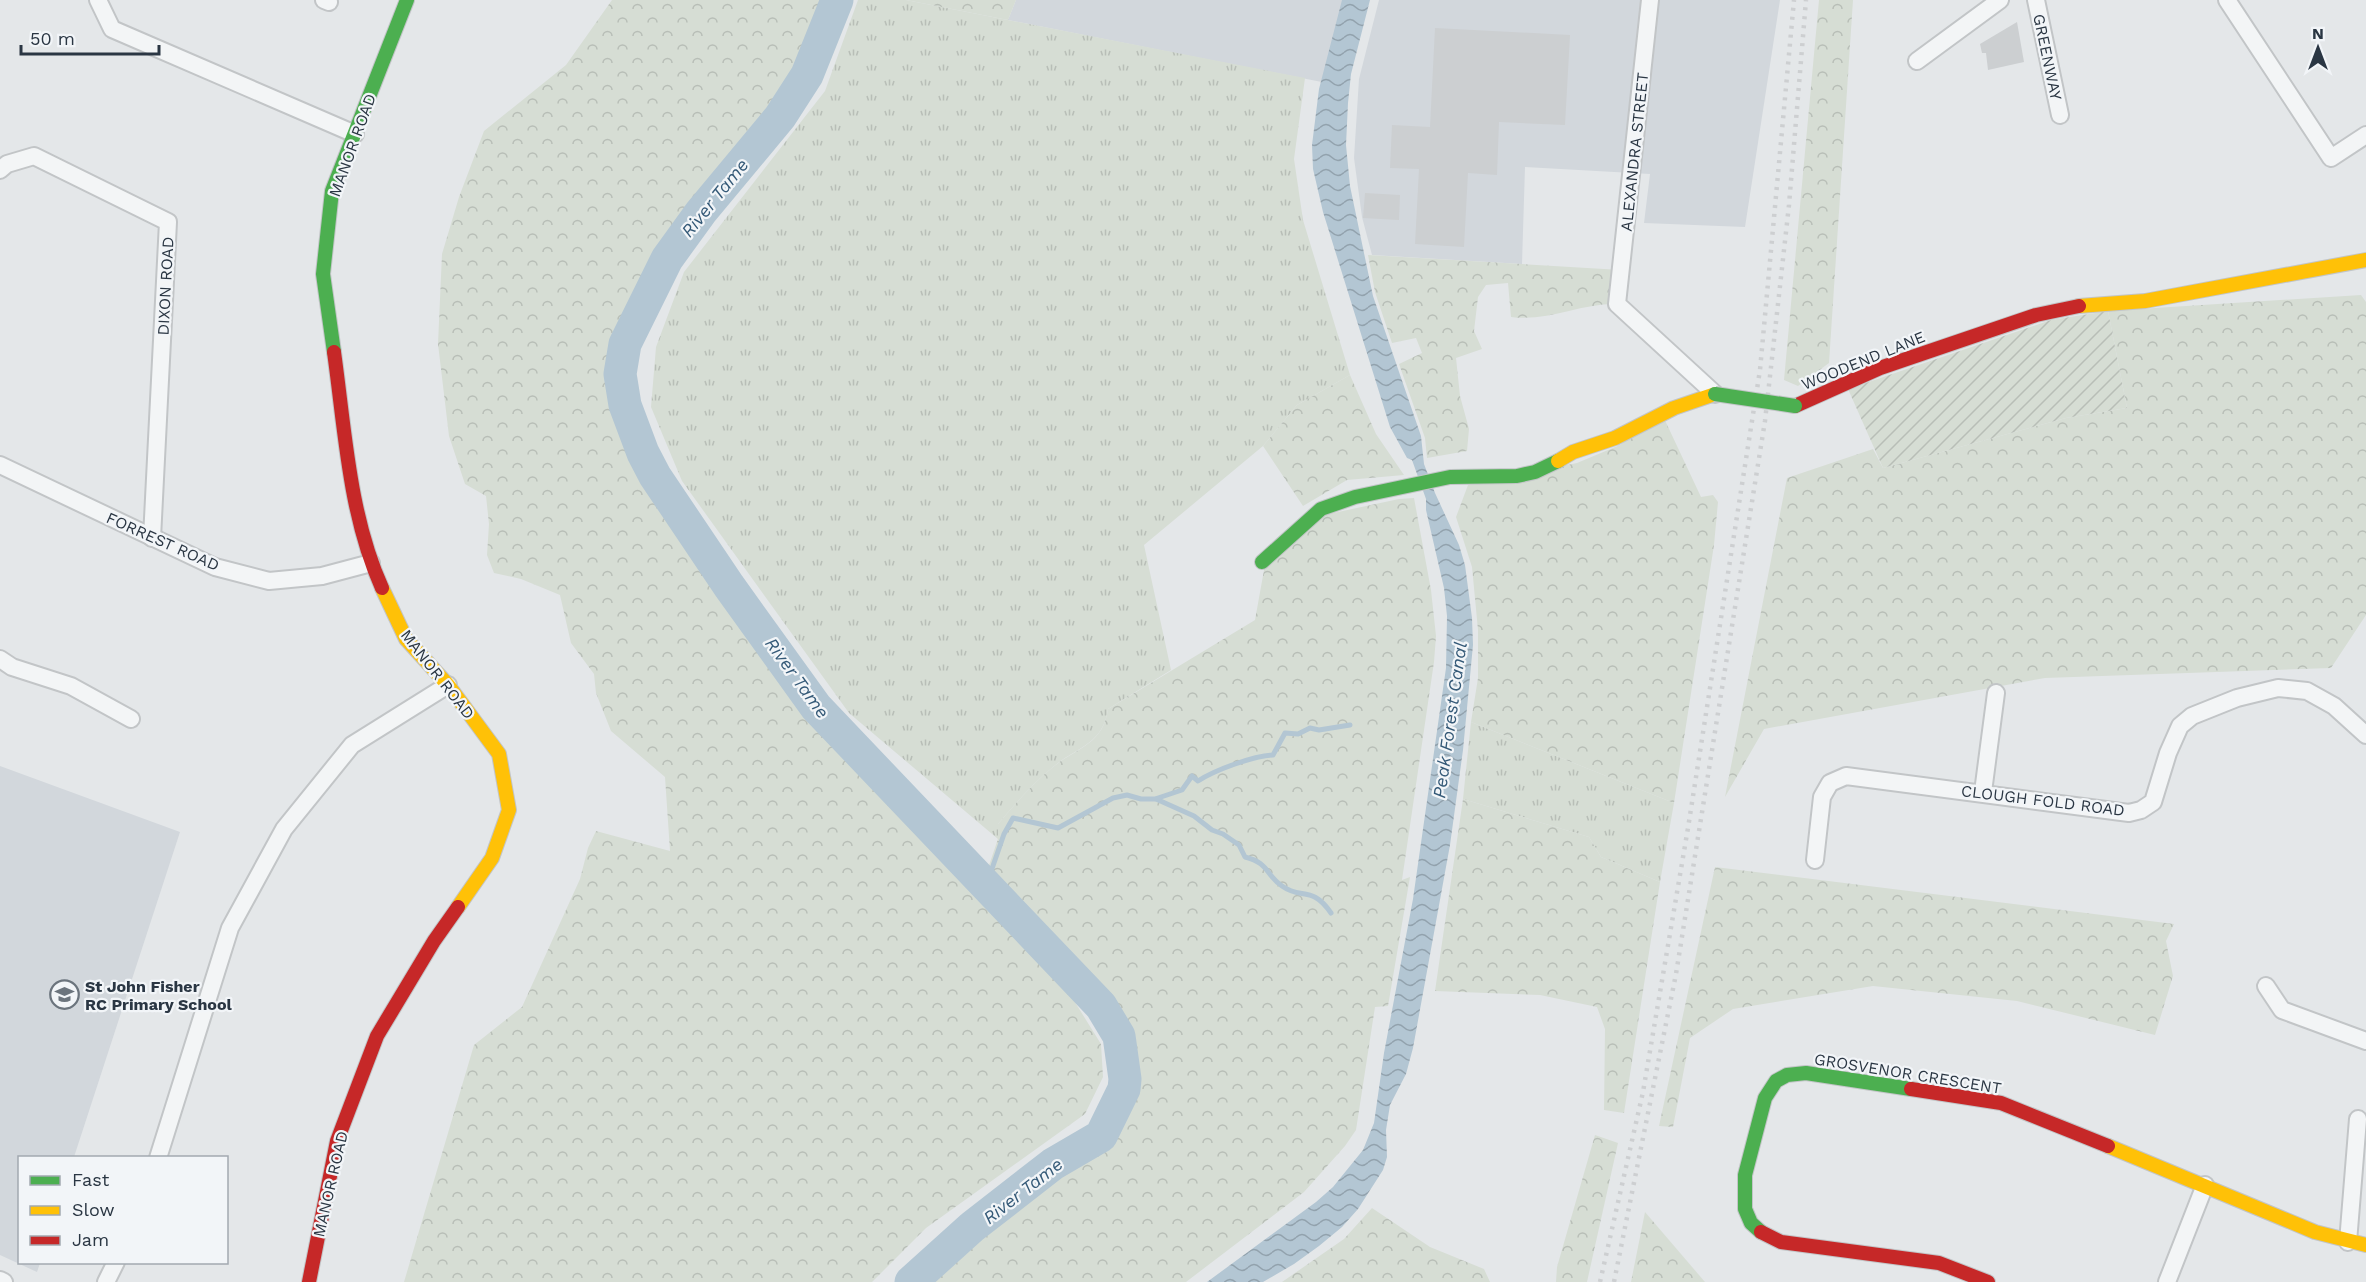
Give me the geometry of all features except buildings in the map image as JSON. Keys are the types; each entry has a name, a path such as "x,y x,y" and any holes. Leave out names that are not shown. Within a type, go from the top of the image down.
{"street":[{"path":"98,0 112,29 355,134"},
{"name":"MANOR ROAD","path":"309,1282 337,1141 377,1035 435,941 492,858 508,810 499,753 448,685 406,639 370,562 353,491 323,274 332,191 407,0"},
{"name":"ALEXANDRA STREET","path":"1650,0 1617,304 1715,394"},
{"path":"1917,61 2000,0"},
{"name":"GREENWAY","path":"2036,0 2060,115"},
{"path":"2227,0 2331,158 2366,135"},
{"name":"DIXON ROAD","path":"0,170 7,164 34,156 168,222 152,538"},
{"name":"WOODEND LANE","path":"1262,562 1321,509 1355,497 1450,477 1517,476 1535,471 1573,452 1615,438 1674,408 1715,394 1796,406 1880,368 1974,334 2036,315 2071,307 2145,301 2366,260"},
{"name":"FORREST ROAD","path":"0,465 214,567 269,581 322,576 370,562"},
{"path":"0,659 12,666 71,686 131,719"},
{"path":"159,1156 230,928 284,829 352,745 448,685"},
{"name":"CLOUGH FOLD ROAD","path":"1815,860 1822,797 1830,783 1846,776 1983,792 2129,813 2141,810 2153,802 2180,726 2192,716 2237,698 2278,688 2307,691 2334,706 2366,735"},
{"path":"1983,792 1996,693"},
{"path":"2266,986 2282,1010 2366,1041"},
{"name":"GROSVENOR CRESCENT","path":"1988,1282 1939,1263 1781,1242 1768,1239 1755,1230 1744,1210 1742,1190 1749,1154 1770,1086 1782,1076 1792,1072 1806,1072 2001,1103 2315,1232 2366,1245"},
{"path":"2348,1242 2358,1119"},
{"path":"2166,1282 2205,1185"},
{"path":"106,1282 115,1264"}],"shaded area":[{"path":"1016,0 1357,0 1337,85 1008,20"},
{"path":"1379,0 1780,0 1745,227 1644,223 1650,174 1525,167 1522,264 1372,255 1362,217 1354,158 1359,79"},
{"name":"St John Fisher RC Primary School","path":"0,766 180,832 74,1156 18,1156 18,1263 0,1255"},
{"name":"St John Fisher RC Primary School","path":"20,1264 40,1264 37,1272"}],"green space":[{"path":"612,0 837,0 807,75 780,117 701,212 667,259 625,344 620,374 625,405 643,453 655,476 729,586 816,707 871,766 860,772 1073,999 1101,1044 1103,1077 1085,1114 926,1228 872,1282 404,1282 474,1045 522,1007 580,879 588,848 596,831 670,851 665,777 611,731 596,693 594,674 571,643 560,595 521,579 494,573 487,555 489,524 486,496 465,484 449,436 438,344 442,254 459,197 484,131 566,65"},
{"path":"858,0 906,0 1305,78 1294,159 1303,220 1350,375 1297,405 1263,446 1144,545 1171,670 1108,709 1101,730 1094,738 1045,774 998,824 998,839 849,713 682,481 651,407 656,347 684,272 825,91"},
{"path":"906,0 1016,0 1008,20"},
{"path":"1819,0 1853,0 1829,363 1798,386 1784,380"},
{"path":"1368,255 1621,270 1617,304 1590,306 1538,317 1511,317 1508,283 1486,285 1478,297 1474,331 1482,349 1456,358 1460,396 1469,429 1467,451 1427,458 1425,438 1399,364 1422,353 1416,338 1392,343 1375,292"},
{"path":"2361,295 2366,302 2366,615 2331,668 2045,678 1764,729 1725,797 1787,478 1873,449 1883,468 2066,418 2127,408 2108,311"},
{"path":"2108,311 2127,408 2066,418 1883,468 1848,389 2051,320"},
{"path":"1350,375 1376,434 1404,475 1347,480 1303,506 1263,446 1297,405"},
{"path":"1662,414 1701,497 1713,495 1718,502 1714,545 1674,803 1471,722 1478,678 1478,630 1472,567 1456,517 1468,485 1577,463 1620,445"},
{"path":"1414,498 1431,590 1436,636 1434,662 1402,880 1410,877 1388,1006 1375,1007 1356,1130 1345,1146 1304,1192 1186,1282 911,1282 972,1227 1053,1164 1101,1136 1124,1089 1119,1036 1101,1007 983,883 998,839 998,824 1045,774 1101,731 1108,709 1255,620 1266,559 1310,518 1399,499"},
{"path":"1471,722 1674,803 1660,882 1601,857 1589,837 1463,799"},
{"path":"1463,799 1589,837 1601,857 1660,882 1624,1113 1604,1110 1605,1029 1597,1007 1540,995 1435,991"},
{"path":"1715,867 2174,924 2166,941 2173,976 2155,1035 2017,1001 1873,986 1733,1009 1690,1038 1673,1127 1659,1126"},
{"path":"1595,1135 1618,1143 1587,1282 1556,1282 1557,1267"},
{"path":"1372,1208 1430,1247 1484,1269 1490,1282 1282,1282 1344,1239"},
{"path":"1645,1212 1705,1282 1631,1282"}],"water":[{"name":"Peak Forest Canal","path":"1342,0 1370,0 1351,74 1346,145 1350,186 1373,296 1421,436 1424,464 1459,545 1465,565 1473,645 1463,750 1450,845 1413,1048 1406,1074 1390,1105 1386,1130 1387,1157 1383,1170 1358,1209 1342,1227 1294,1264 1263,1282 1207,1282 1333,1187 1363,1150 1374,1123 1384,1053 1413,899 1446,668 1447,616 1444,588 1426,510 1426,499 1412,460 1407,458 1390,427 1323,212 1313,169 1312,145 1319,89"}],"waterway":[{"name":"River Tame","path":"837,0 807,75 780,117 701,212 667,259 625,344 620,374 625,405 643,453 655,476 729,586 816,707 1101,1006 1119,1036 1125,1079 1124,1089 1101,1136 1053,1164 972,1227 911,1282"},
{"path":"986,886 1004,834 1013,818 1058,828 1113,798 1127,795 1141,799 1155,799 1182,790 1192,776 1198,781 1234,764 1273,755 1285,733 1298,734 1310,728 1319,730 1350,725"},
{"path":"1156,799 1194,816 1212,830 1223,834 1239,845 1245,857 1259,862 1282,886 1318,899 1331,913"}],"railway":[{"path":"1600,1282 1643,1092 1688,828 1760,370 1794,0"},
{"path":"1614,1282 1676,974 1765,421 1789,205 1806,0"}],"traffic: fast":[{"path":"334,352 323,274 332,191 407,0"},
{"path":"1715,394 1795,406"},
{"path":"1262,562 1321,509 1355,497 1450,477 1517,476 1535,472 1558,461"},
{"path":"1761,1232 1751,1223 1745,1209 1745,1175 1765,1098 1776,1081 1787,1075 1806,1073 1911,1089"}],"traffic: slow":[{"path":"2079,306 2145,301 2366,260"},
{"path":"1558,461 1573,452 1615,438 1674,408 1715,394"},
{"path":"382,588 406,639 448,685 499,754 509,810 492,858 458,907"},
{"path":"2108,1146 2315,1232 2366,1245"}],"traffic: jam":[{"path":"1795,406 1880,368 2036,315 2079,306"},
{"path":"334,352 355,502 371,560 382,588"},
{"path":"309,1282 337,1141 377,1036 434,941 458,907"},
{"path":"1911,1089 2001,1103 2108,1146"},
{"path":"1761,1232 1781,1242 1939,1263 1988,1282"}],"place":[{"name":"St John Fisher RC Primary School","path":"64,995"}]}
